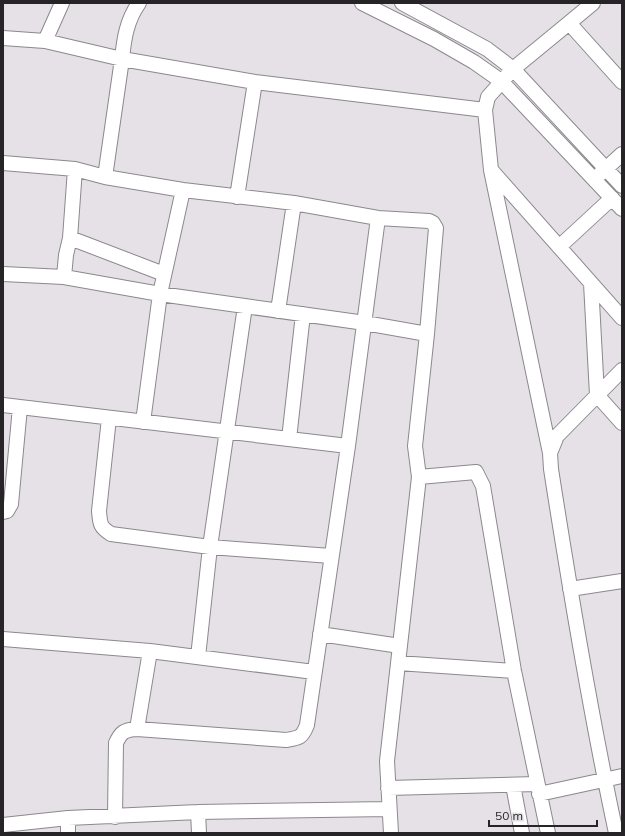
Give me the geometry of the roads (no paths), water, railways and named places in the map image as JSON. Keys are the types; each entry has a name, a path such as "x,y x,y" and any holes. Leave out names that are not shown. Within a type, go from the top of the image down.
{"street":[{"path":"45,41 62,3"},
{"path":"105,177 124,38 132,14 139,3"},
{"path":"362,3 441,43 474,62 501,81 622,210"},
{"path":"402,3 423,8 487,49 513,69 622,186"},
{"path":"593,3 513,69 488,97 485,110 491,170 550,453 551,469 570,589 616,833"},
{"path":"570,23 622,82"},
{"path":"3,38 45,41 122,59 255,82 485,110"},
{"path":"237,197 255,82"},
{"path":"594,179 622,154"},
{"path":"3,163 75,169 105,177 183,190 294,203 378,218 429,221 436,228 427,334 415,446 419,477 387,761 391,833"},
{"path":"64,278 66,255 70,238 75,169"},
{"path":"491,170 622,318"},
{"path":"143,422 160,294 183,190"},
{"path":"559,247 612,198"},
{"path":"278,311 294,203"},
{"path":"115,817 116,744 124,731 137,729 286,740 298,738 304,734 307,725 348,446 378,218"},
{"path":"70,238 164,274"},
{"path":"3,274 64,278 160,294 365,323 427,334"},
{"path":"591,283 597,395 622,423"},
{"path":"198,657 210,547 245,306"},
{"path":"290,439 304,314"},
{"path":"550,453 557,436 622,370"},
{"path":"3,405 348,446"},
{"path":"3,512 8,511 11,504 20,407"},
{"path":"109,418 98,510 100,523 103,529 111,534 210,547 331,556"},
{"path":"419,477 476,472 483,486 514,671 548,833"},
{"path":"570,589 622,581"},
{"path":"320,634 400,646"},
{"path":"3,639 150,651 314,672"},
{"path":"137,729 150,651"},
{"path":"398,663 514,671"},
{"path":"388,788 513,784 538,789 605,780 622,776"},
{"path":"513,784 522,833"},
{"path":"3,825 68,818 198,812 389,809"},
{"path":"198,812 199,833"},
{"path":"68,818 68,833"}]}
